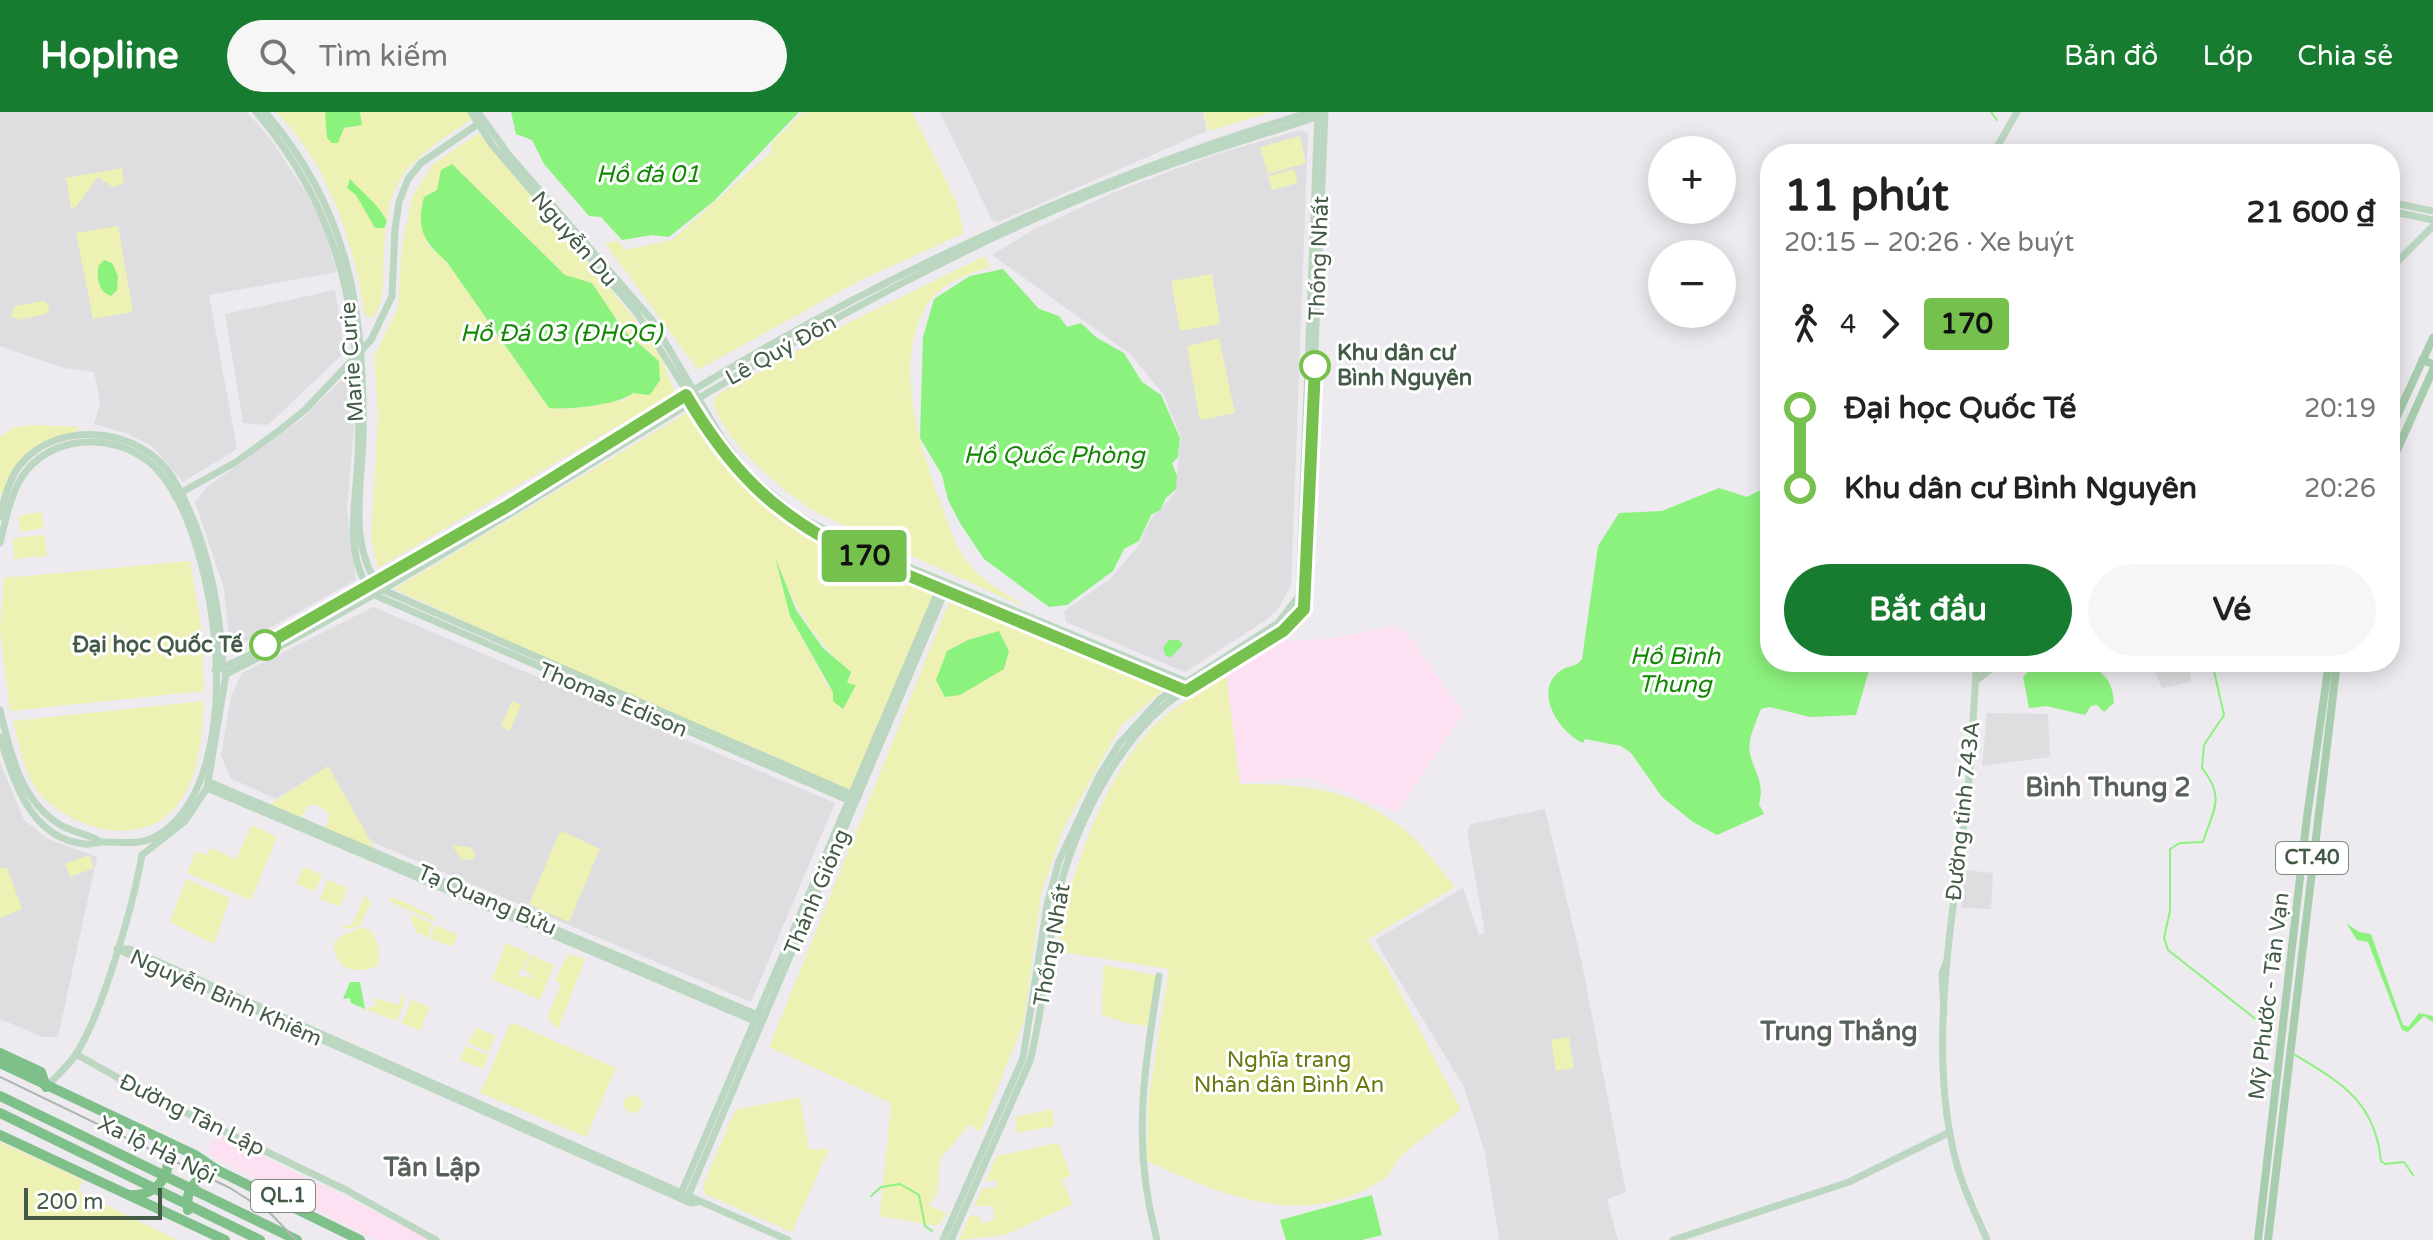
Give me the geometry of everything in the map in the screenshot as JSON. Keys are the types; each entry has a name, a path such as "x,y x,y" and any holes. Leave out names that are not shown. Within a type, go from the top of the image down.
{"highway":[{"name":"Xa lộ Hà Nội","path":"0,1053 41,1072 46,1087"},
{"name":"Xa lộ Hà Nội","path":"0,1063 166,1142 206,1157 360,1240"},
{"name":"Xa lộ Hà Nội","path":"0,1096 297,1240"},
{"name":"Xa lộ Hà Nội","path":"0,1113 260,1240"},
{"path":"0,1128 225,1240"},
{"path":"0,1135 117,1193 128,1194"},
{"path":"146,1200 162,1182 171,1158 166,1142"},
{"name":"Xa lộ Hà Nội","path":"195,1155 213,1172 287,1201 369,1240"},
{"path":"197,1226 187,1202 189,1190 213,1172"},
{"path":"146,1200 215,1240"}],"main road":[{"path":"2400,409 2433,338"},
{"path":"2400,443 2433,367 2422,360"},
{"name":"Mỹ Phước - Tân Vạn","path":"2268,1240 2285,1053 2328,672"},
{"name":"Mỹ Phước - Tân Vạn","path":"2325,710 2334,672"},
{"name":"Mỹ Phước - Tân Vạn","path":"2258,1240 2285,1053"}],"street":[{"name":"Marie Curie","path":"256,112 268,121 304,164 331,213 344,249 359,321 363,435 358,532 375,581 381,589"},
{"name":"Marie Curie","path":"265,112 326,221 343,273 359,354 356,377 358,458 352,522 355,552 369,591"},
{"name":"Nguyễn Du","path":"471,112 637,313 734,466 774,507 818,536 854,548 1185,686"},
{"name":"Nguyễn Du","path":"478,112 480,123"},
{"path":"1999,144 2017,112"},
{"name":"Lê Quý Đôn","path":"221,674 369,591 381,589 691,396 898,281 1103,187 1171,160 1320,113"},
{"name":"Thống Nhất","path":"943,1240 1023,1058 1038,955 1059,861 1075,822 1119,744 1140,719 1288,613 1297,603 1310,405 1320,113"},
{"path":"177,494 236,462 280,430 359,354 379,326 392,296 395,229 399,202 408,179 421,163 480,123"},
{"path":"2400,204 2433,211"},
{"path":"2400,214 2433,223 2400,258"},
{"path":"359,321 379,326"},
{"path":"341,372 356,377"},
{"name":"Thống Nhất","path":"951,1240 1030,1061 1055,909 1067,866 1100,793 1139,732 1185,686 1295,621 1304,609 1310,405"},
{"path":"0,543 3,510 35,461 61,446 86,437 144,457 177,494 189,526 207,586 221,674 221,722 208,785 185,821 149,844 99,841 84,844 56,833 38,820 20,794 0,737"},
{"name":"Lê Quý Đôn","path":"369,591 375,581 508,510"},
{"name":"Thánh Gióng","path":"684,1196 944,586"},
{"name":"Thomas Edison","path":"381,589 853,799"},
{"name":"Thomas Edison","path":"369,591 442,627 853,799"},
{"path":"1288,613 1295,621"},
{"path":"442,627 446,617"},
{"name":"Đường tỉnh 743A","path":"1976,672 1966,803 1947,961 1942,973 1941,1005 1945,1016 1950,1132 1959,1173 1987,1240"},
{"path":"1976,681 1987,672"},
{"path":"46,1087 76,1054 117,949 142,855 149,844 173,824 201,784 213,736 221,674"},
{"path":"0,710 22,782 34,803 63,827 99,841"},
{"name":"Tạ Quang Bửu","path":"208,785 759,1019"},
{"path":"138,844 142,855"},
{"name":"Nguyễn Bỉnh Khiêm","path":"117,949 129,949 187,978 774,1237 788,1240"},
{"path":"1038,955 1049,955"},
{"path":"1157,1240 1143,1175 1140,1136 1146,1055 1159,976"},
{"name":"Đường Tân Lập","path":"76,1054 141,1091 346,1190 436,1240"},
{"path":"1673,1240 1849,1182 1950,1132"}],"shaded area":[{"path":"0,112 247,112 272,141 307,194 325,232 337,272 209,295 237,449 183,482 152,446 126,433 94,424 100,403 94,372 64,368 0,346"},
{"path":"940,112 1203,112 1207,131 998,222 992,220"},
{"path":"1299,130 1308,133 1291,586 1278,609 1265,621 1185,672 1066,622 1064,611 1110,579 1139,545 1150,520 1175,493 1181,438 1164,395 1130,354 992,255 1033,230 1112,193 1211,156"},
{"path":"335,290 345,352 268,425 243,423 225,314"},
{"path":"343,378 348,382 354,427 347,508 356,580 230,650 224,588 195,502 207,487 302,419"},
{"path":"373,607 835,803 751,1002 370,841 328,767 276,799 230,778 221,755 231,696 242,673"},
{"path":"1395,626 1406,632 1464,713 1396,813 1315,780 1300,777 1241,783 1226,673 1279,641 1328,639"},
{"path":"2155,672 2190,672 2191,682 2162,688"},
{"path":"1987,713 2048,714 2050,757 1982,766"},
{"path":"0,762 24,820 48,839 97,857 58,1037 43,1037 0,1019"},
{"path":"1545,809 1581,959 1626,1192 1607,1199 1618,1240 1499,1240 1485,1153 1464,1087 1375,940 1463,888 1479,935 1485,933 1467,831 1471,824"},
{"path":"1965,870 1993,873 1991,909 1961,908"},
{"path":"216,1133 432,1240 376,1240 207,1154"}],"green space":[{"path":"276,112 329,112 338,141 344,128 354,127 362,117 360,112 468,112 472,119 425,153 399,182 387,219 383,287 373,318 365,315 346,234 325,181 295,133"},
{"path":"803,112 912,112 956,201 964,233 859,281 698,370 605,243 618,241 625,250 672,240 771,152 772,143"},
{"path":"1204,112 1272,112 1208,131"},
{"path":"479,133 634,318 658,350 675,392 378,568 371,539 378,416 374,356 398,308 402,246 412,198 432,165","holes":["453,165 565,275 592,283 624,331 659,361 625,400 577,408 549,408 447,262 427,244 424,197 437,190"]},
{"path":"1300,136 1306,163 1268,174 1260,147"},
{"path":"122,168 124,183 113,187 98,177 76,207 71,208 66,178"},
{"path":"1294,169 1298,183 1272,190 1268,176"},
{"path":"118,226 133,312 93,319 76,233"},
{"path":"985,256 990,267 945,287 925,308 911,356 913,407 933,482 962,554 987,581 1029,609 819,514 757,466 730,435 713,403 715,396 844,325"},
{"path":"1212,274 1220,324 1180,331 1171,281"},
{"path":"44,301 50,306 46,314 19,320 11,316 14,306"},
{"path":"1219,338 1235,413 1203,420 1199,417 1187,346"},
{"path":"688,412 732,469 789,521 818,540 937,590 850,790 561,666 395,589","holes":["775,559 815,634 851,673 847,683 855,685 833,692 828,686 790,616"]},
{"path":"15,427 78,427 75,434 35,452 0,495 0,437"},
{"path":"41,512 44,528 21,532 18,516"},
{"path":"44,535 47,556 14,559 13,538"},
{"path":"190,561 201,623 204,691 10,711 0,630 4,578"},
{"path":"951,598 1025,624 1162,691 1121,726 1064,827 1041,894 1024,1021 980,1132 970,1124 940,1159 937,1194 929,1205 947,1214 937,1226 880,1216 891,1103 769,1047","holes":["999,632 1009,651 1004,669 959,695 947,651 968,640"]},
{"name":"Nghĩa trang Nhân dân Bình An","path":"1226,673 1240,784 1305,787 1362,803 1408,832 1455,887 1367,940 1387,967 1461,1110 1405,1153 1384,1179 1355,1195 1325,1203 1265,1203 1235,1196 1147,1161 1148,1103 1169,969 1061,952 1057,948 1078,863 1101,806 1130,755 1155,725"},
{"path":"204,701 199,753 187,790 165,817 148,826 128,830 108,830 87,825 51,804 37,790 29,775 13,721"},
{"path":"512,701 521,705 510,731 501,726"},
{"path":"328,766 376,854 325,832 329,814 318,805 307,806 300,822 266,807"},
{"path":"252,825 277,837 251,900 187,873 196,851 207,855 211,848 236,859"},
{"path":"564,832 600,849 569,922 529,904 559,833"},
{"path":"452,845 470,847 475,854 474,859 462,860"},
{"path":"89,855 94,868 70,877 65,864"},
{"path":"7,867 22,909 0,918 0,869"},
{"path":"304,867 322,875 315,891 296,884"},
{"path":"186,879 230,898 214,944 170,922"},
{"path":"328,880 347,888 340,907 320,899"},
{"path":"365,895 371,903 360,925 349,929 338,926 352,925"},
{"path":"393,897 435,917 433,921 389,901"},
{"path":"409,914 432,923 428,937 416,932"},
{"path":"435,925 458,935 452,947 430,938"},
{"path":"363,927 372,931 376,940 379,953 377,966 354,970 342,965 334,943 341,936"},
{"path":"506,943 530,954 523,970 517,971 520,978 526,976 537,980 525,971 531,955 554,965 540,1000 492,979"},
{"path":"568,954 585,959 558,1029 547,1018 561,984 555,980"},
{"path":"1103,965 1155,975 1158,983 1150,1026 1129,1024 1102,1015"},
{"path":"397,993 406,997 397,1021 365,1009 376,1005 375,998 399,1005 402,996"},
{"path":"411,1000 430,1007 420,1031 402,1023"},
{"path":"511,1022 616,1068 586,1137 480,1093"},
{"path":"477,1028 495,1036 489,1052 467,1043"},
{"path":"1569,1037 1574,1068 1556,1071 1551,1040"},
{"path":"466,1046 488,1055 483,1069 460,1060"},
{"path":"629,1095 637,1095 642,1104 640,1111 629,1113 624,1108 624,1100"},
{"path":"800,1097 809,1149 829,1149 792,1232 705,1194 703,1186 735,1110"},
{"path":"1053,1109 1054,1126 1017,1133 1015,1117"},
{"path":"0,1142 83,1180 78,1191 177,1240 0,1240"},
{"path":"1058,1143 1071,1175 1062,1180 1073,1204 1005,1235 959,1240 970,1215 980,1217 980,1223 994,1221 993,1206 974,1206 982,1189 997,1187 996,1180 985,1182 997,1156"}],"water":[{"path":"325,112 360,112 362,125 344,128 338,143 332,143 327,138"},
{"name":"Hồ đá 01","path":"511,112 799,112 714,201 669,237 652,235 622,240 601,217 589,216 544,164 532,140 516,134"},
{"name":"Hồ Đá 03 (ĐHQG)","path":"452,164 565,275 592,283 624,331 659,361 660,380 650,395 633,393 605,404 549,408 447,262 427,240 421,226 424,197 437,190 441,170"},
{"path":"350,179 383,215 387,221 384,228 375,228 356,195 347,188"},
{"path":"104,260 112,263 118,276 117,290 111,296 103,291 98,279 99,265"},
{"name":"Hồ Quốc Phòng","path":"1003,269 1039,309 1059,316 1067,327 1081,323 1097,338 1124,353 1142,382 1161,395 1180,438 1178,457 1172,463 1177,476 1176,489 1166,498 1160,510 1151,515 1139,541 1124,549 1113,571 1067,605 1049,607 984,559 960,523 948,500 942,475 920,438 923,337 934,299 970,276"},
{"name":"Hồ Bình Thung","path":"1719,488 1747,497 1760,490 1760,672 1869,672 1856,715 1810,717 1770,707 1761,709 1749,748 1760,784 1759,804 1764,814 1717,835 1693,822 1662,797 1631,753 1621,746 1585,739 1583,743 1574,738 1552,711 1549,690 1552,680 1560,671 1582,659 1598,546 1619,513 1662,511"},
{"path":"775,557 796,610 823,648 851,672 847,683 856,685 843,709 833,701 833,692 790,616"},
{"path":"999,631 1009,651 1004,669 960,695 945,697 936,680 947,651 968,640"},
{"path":"1169,640 1179,640 1183,645 1171,657 1166,656 1163,648"},
{"path":"2028,672 2100,672 2112,688 2114,703 2104,712 2097,705 2091,706 2085,715 2046,706 2029,708 2023,677"},
{"path":"2346,923 2359,932 2371,934 2403,1025 2408,1027 2419,1013 2433,1016 2433,1022 2424,1016 2408,1032 2402,1030 2368,942 2357,940"},
{"path":"350,982 360,982 365,1009 351,1003 350,998 343,999"},
{"path":"1372,1195 1382,1235 1362,1240 1286,1240 1280,1220"}],"waterway":[{"path":"1991,112 1997,120"},
{"path":"2214,672 2224,715 2204,745 2202,768 2214,788 2215,804 2203,842 2180,843 2170,849 2170,911 2164,938 2168,950 2272,1032"},
{"path":"2295,1055 2341,1085 2364,1109 2378,1141 2381,1161 2385,1164 2404,1162 2413,1175"},
{"path":"871,1196 881,1187 900,1184 919,1195 925,1226 932,1231"}],"railway":[{"path":"0,1077 230,1188 271,1214 296,1240"}],"bus line":[{"name":"170","path":"265,645 506,507 686,395 734,466 774,507 806,529 847,550 1171,682 1186,691 1283,631 1304,609 1315,366"}],"place":[{"name":"Khu dân cư Bình Nguyên","path":"1315,366"},
{"name":"Đại học Quốc Tế","path":"265,645"}],"district":[{"name":"Bình Thung 2","path":"2108,787"},
{"name":"Trung Thắng","path":"1839,1031"},
{"name":"Tân Lập","path":"432,1167"}]}
